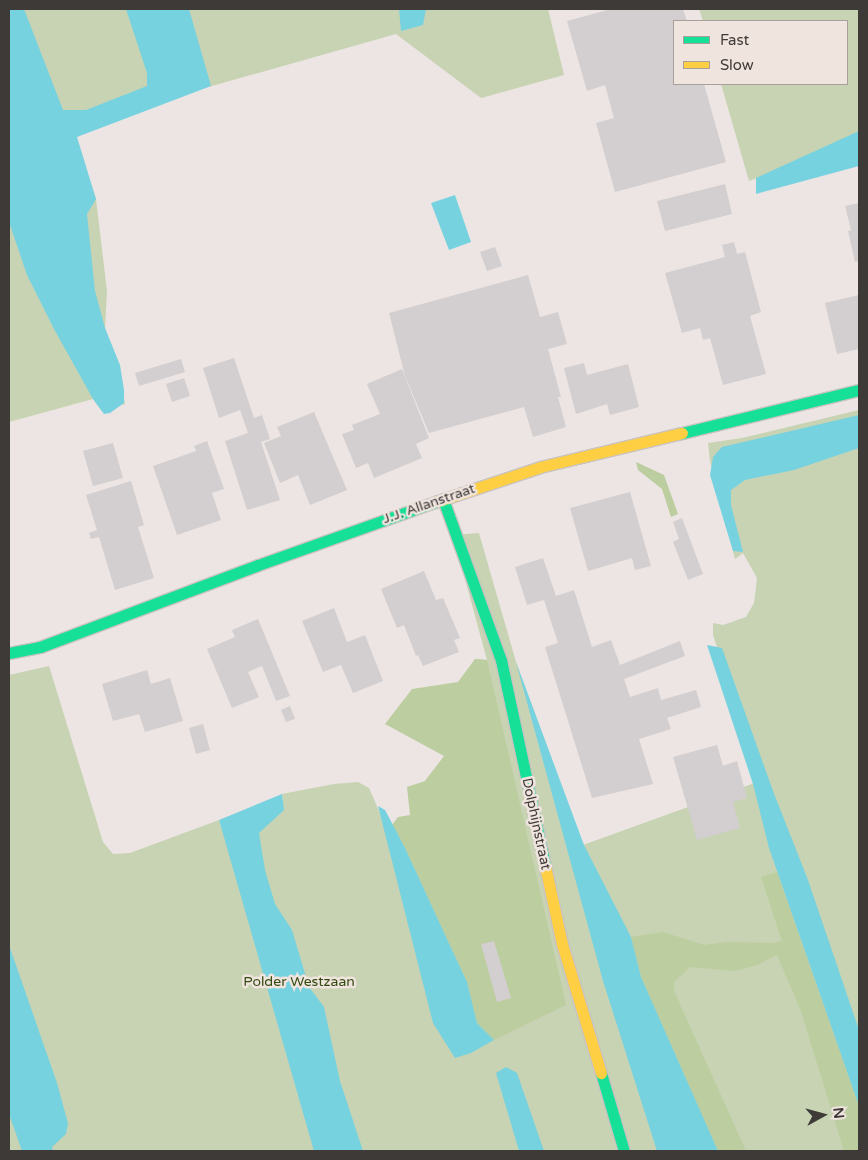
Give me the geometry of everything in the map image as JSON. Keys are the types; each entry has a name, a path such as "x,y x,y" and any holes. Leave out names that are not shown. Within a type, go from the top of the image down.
{"street":[{"name":"J.J. Allanstraat","path":"9,653 40,647 443,499 540,467 859,390"},
{"name":"Dolphijnstraat","path":"443,499 501,660 562,944 624,1151"}],"green space":[{"path":"9,9 548,9 564,75 481,98 396,34 67,127 96,199 107,291 105,329 119,365 125,404 101,410 93,399 9,422"},
{"path":"699,9 859,9 859,137 749,181 721,85 848,85 848,20 703,20"},
{"name":"Polder Westzaan","path":"859,410 859,1151 9,1151 9,675 49,666 103,842 113,854 130,853 219,820 221,827 283,802 282,794 334,784 358,782 369,788 390,836 413,829 425,781 445,756 480,694 471,665 475,659 487,660 453,535 479,533 516,662 583,845 760,781 713,635 713,623 723,625 746,617 754,603 757,578 743,553 735,559 710,461 708,443 742,438"},
{"path":"636,462 664,475 678,514 671,517 662,489 638,470"},
{"path":"475,659 487,660 566,1005 494,1040 477,1023 467,982 405,848 392,825 398,817 410,815 407,787 425,781 444,756 385,724 412,689 458,682"},
{"path":"777,872 859,1106 859,1151 844,1151 801,1011 777,955 757,965 735,971 690,967 674,982 674,991 746,1151 718,1151 641,977 631,937 663,932 704,945 727,942 773,943 782,941 761,877"}],"water":[{"path":"9,9 24,9 63,110 86,110 147,86 147,73 126,9 189,9 211,86 77,137 96,199 87,214 95,291 105,328 120,365 124,390 124,403 110,413 104,414 93,399 54,329 27,275 9,222"},
{"path":"399,9 426,9 423,25 401,31"},
{"path":"859,131 859,166 756,194 756,178"},
{"path":"455,195 471,242 449,250 431,203"},
{"path":"859,415 859,448 794,470 745,480 731,490 731,505 743,552 733,551 710,475 713,457 722,447"},
{"path":"707,645 722,648 773,791 808,880 859,1030 859,1106 769,848 753,784"},
{"path":"516,662 584,845 631,937 641,977 718,1151 657,1151 603,981"},
{"path":"282,794 284,810 259,833 265,870 275,904 292,930 309,987 324,1007 340,1081 363,1151 314,1151 219,820"},
{"path":"378,806 385,810 405,848 467,982 477,1023 494,1040 471,1053 455,1058 433,1023"},
{"path":"9,945 57,1083 68,1123 66,1134 52,1147 53,1151 22,1151 9,1114"},
{"path":"506,1067 517,1073 544,1151 519,1151 496,1073"}],"building":[{"path":"611,9 683,9 687,20 673,20 673,85 704,85 726,162 615,192 596,123 614,118 605,85 587,91 567,21"},
{"path":"725,184 732,214 665,231 657,201"},
{"path":"859,203 859,261 855,262 848,231 851,230 845,206"},
{"path":"734,242 737,254 745,252 761,312 750,316 766,374 723,385 710,338 703,340 700,328 682,333 665,273 725,257 722,245"},
{"path":"495,247 502,266 487,271 480,252"},
{"path":"528,275 540,317 558,312 567,344 548,349 561,397 558,397 566,427 533,437 524,407 429,433 405,376 389,313"},
{"path":"859,295 859,349 837,354 825,303"},
{"path":"234,358 254,418 262,415 270,439 261,442 280,500 247,510 225,441 248,433 240,410 219,418 203,368"},
{"path":"181,359 185,372 139,386 135,373"},
{"path":"584,363 587,375 628,364 639,407 610,415 607,404 576,414 564,368"},
{"path":"402,369 429,438 416,444 422,458 374,478 368,463 356,468 342,434 354,430 352,425 380,414 367,384"},
{"path":"184,378 190,396 172,402 166,384"},
{"path":"314,412 347,490 310,505 298,475 280,483 264,443 281,436 277,427"},
{"path":"207,441 224,489 212,493 221,520 177,535 153,466 196,451 194,446"},
{"path":"113,443 123,478 93,486 83,451"},
{"path":"131,481 144,525 138,527 154,578 115,590 99,537 91,539 89,533 97,530 86,495"},
{"path":"630,492 651,566 635,570 632,558 588,571 570,508"},
{"path":"682,518 703,574 688,580 673,542 679,539 673,522"},
{"path":"543,558 556,596 574,590 592,647 611,640 620,665 680,641 685,656 624,679 630,697 658,688 661,700 696,690 701,707 667,718 671,729 639,739 653,784 592,798 545,647 558,643 544,600 527,605 515,567"},
{"path":"424,571 436,600 443,598 460,638 454,640 459,652 423,666 418,655 416,656 404,625 397,628 381,589"},
{"path":"334,608 347,642 365,635 383,681 353,693 341,665 323,672 302,621"},
{"path":"258,619 290,696 276,701 262,666 248,672 259,697 232,708 207,649 235,637 232,630"},
{"path":"147,670 151,684 170,678 183,721 145,732 139,714 113,721 102,684"},
{"path":"290,706 295,719 286,722 281,710"},
{"path":"203,724 210,750 196,754 189,728"},
{"path":"717,745 723,766 737,761 747,798 733,802 740,828 697,840 673,757"},
{"path":"494,941 511,998 497,1002 481,944"}],"traffic: fast":[{"path":"682,433 859,390"},
{"path":"443,499 501,660 545,866"},
{"path":"9,653 40,647 258,565 438,501"},
{"path":"601,1073 624,1151"}],"traffic: slow":[{"path":"438,501 540,467 682,433"},
{"path":"545,866 562,944 601,1073"}]}
